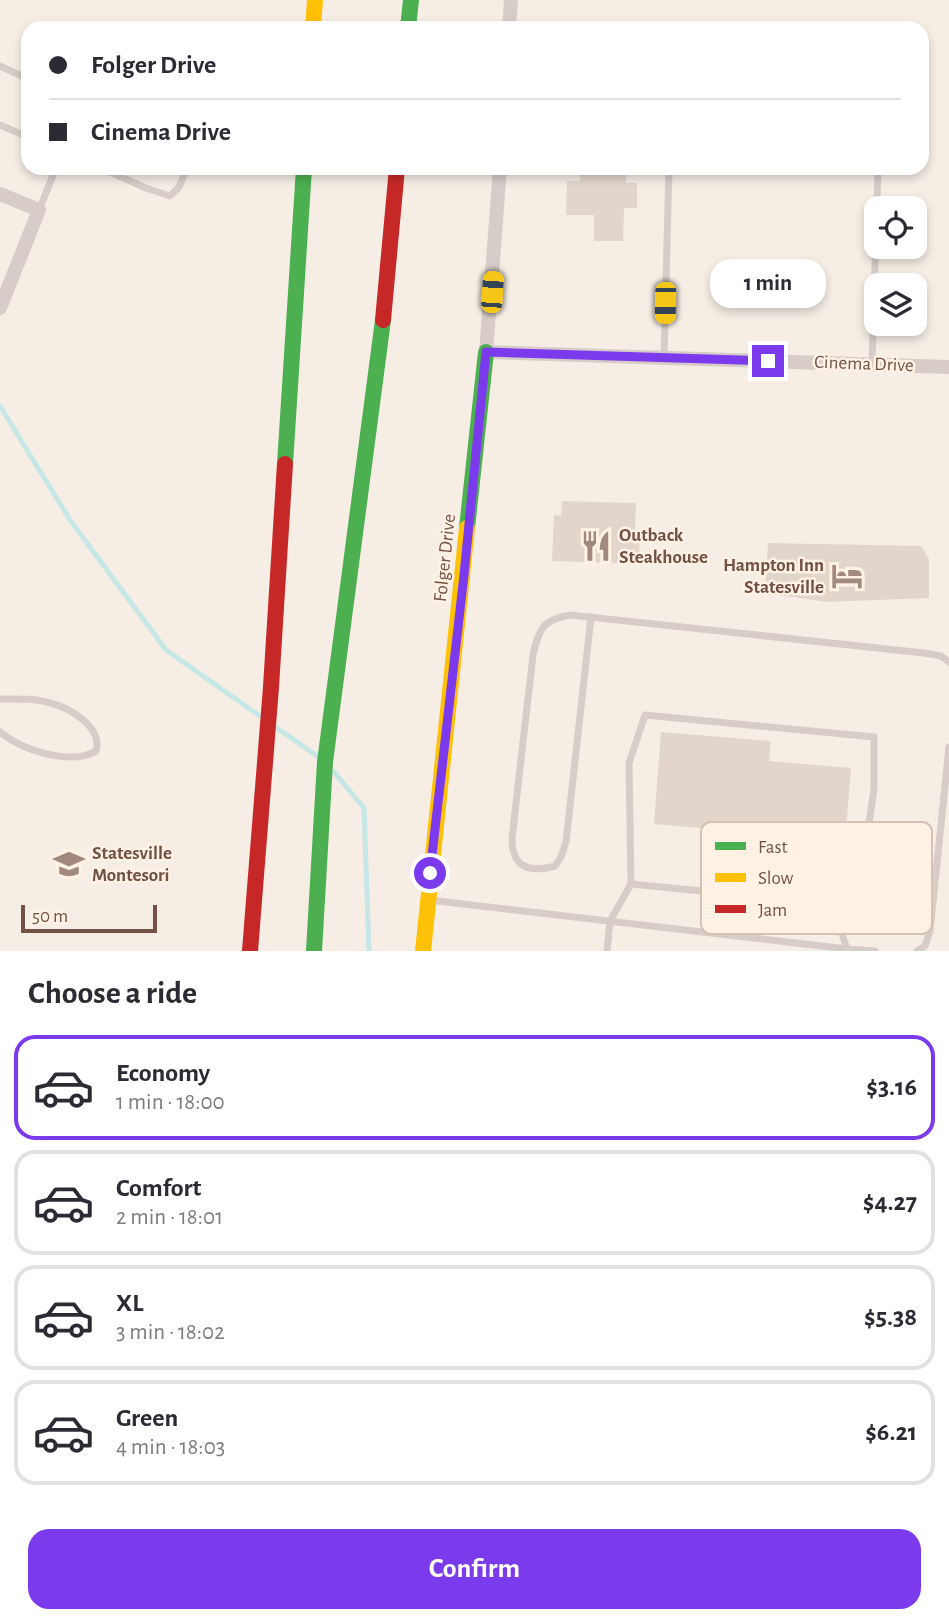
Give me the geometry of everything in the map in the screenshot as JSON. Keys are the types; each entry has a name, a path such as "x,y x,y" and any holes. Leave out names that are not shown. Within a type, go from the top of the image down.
{"main road":[{"path":"314,21 315,0"},
{"path":"409,21 411,0"},
{"path":"250,951 271,687 304,175"},
{"path":"314,951 325,762 384,313 396,175"},
{"name":"Folger Drive","path":"423,951 486,352"}],"street":[{"path":"509,21 510,0"},
{"name":"Folger Drive","path":"486,352 499,175"},
{"path":"0,194 38,211 0,308"},
{"name":"Cinema Drive","path":"486,352 949,367"}],"lane":[{"path":"0,66 21,76"},
{"path":"0,125 21,134"},
{"path":"38,211 53,175"},
{"path":"117,175 170,196 179,187 184,175"},
{"path":"664,357 668,175"},
{"path":"872,364 878,175"},
{"path":"591,617 566,842 555,866 542,869 527,867 517,862 512,851 512,838 533,655 537,637 544,625 554,618 570,615 591,617 923,653 941,656 949,662"},
{"path":"0,699 36,700 68,710 90,726 98,745 96,751 78,758 21,746 0,733"},
{"path":"607,951 610,921 631,884 629,763 645,715 874,737 874,790 869,822"},
{"path":"932,912 949,747"},
{"path":"631,884 701,891"},
{"path":"427,900 701,932"},
{"path":"716,934 875,951"},
{"path":"917,951 925,946 929,934"}],"building":[{"path":"580,175 626,175 626,183 637,183 637,208 624,208 623,241 594,241 594,215 566,215 567,181 580,181"},
{"name":"Outback Steakhouse","path":"562,501 636,503 635,530 640,530 639,564 552,561 554,515 561,516"},
{"name":"Hampton Inn Statesville","path":"768,543 921,546 929,559 929,598 827,602 765,593"},
{"path":"661,732 771,741 769,761 851,768 847,822 701,822 701,828 654,824"}],"waterway":[{"path":"0,406 70,520 166,650 260,716"},
{"path":"277,728 317,756"},
{"path":"334,772 364,808 369,951"}],"traffic: fast":[{"path":"409,21 411,0"},
{"path":"285,464 304,175"},
{"path":"314,951 325,762 383,320"},
{"path":"467,528 486,352"}],"traffic: slow":[{"path":"314,21 315,0"},
{"path":"423,951 467,528"}],"traffic: jam":[{"path":"383,320 396,175"},
{"path":"250,951 285,464"}],"place":[{"name":"Outback Steakhouse","path":"596,546"},
{"name":"Hampton Inn Statesville","path":"847,576"},
{"name":"Statesville Montesori","path":"69,864"}],"route":[{"path":"430,873 486,352 768,361"}]}
